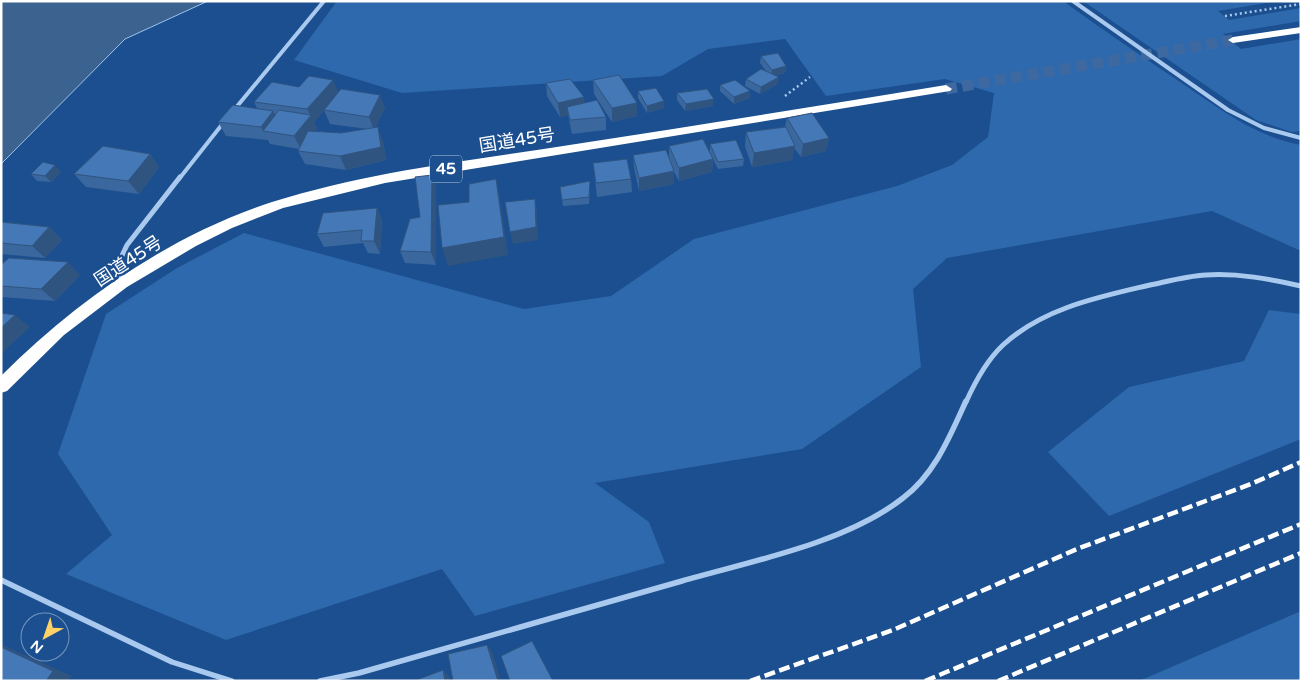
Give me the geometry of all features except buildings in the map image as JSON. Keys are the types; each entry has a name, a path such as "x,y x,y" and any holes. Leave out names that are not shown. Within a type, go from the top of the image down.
{"highway":[{"path":"1233,40 1301,30"},
{"name":"国道45号","path":"1,386 48,339 122,284 160,260 208,234 264,210 310,195 385,179 946,89"}],"street":[{"path":"122,284 119,262 127,245 324,1"},
{"path":"1073,1 1214,100 1255,124 1290,137 1301,138"},
{"path":"320,681 359,673 771,556 826,538 877,517 906,496 930,469 946,444 985,368 1005,343 1029,326 1060,311 1118,292 1192,276 1235,275 1273,279 1301,286"},
{"path":"1,580 80,617 164,660 232,681"}],"path":[{"path":"1226,16 1301,4"}],"shaded area":[{"path":"1,1 208,1 125,39 1,164"},
{"path":"337,1 1063,1 1239,121 1268,135 1301,145 1301,251 1212,211 947,258 913,289 921,367 802,449 595,483 649,522 665,563 475,616 442,569 226,640 66,574 112,535 58,454 106,314 177,268 244,233 524,309 611,296 694,239 897,186 952,165 988,137 994,93 945,79 826,96 785,39 708,49 662,76 402,93 294,60"},
{"path":"1083,1 1278,1 1218,11 1229,20 1301,8 1301,21 1223,34 1241,49 1301,39 1301,131 1292,132 1256,120"},
{"path":"1269,310 1301,314 1301,439 1109,516 1048,452 1129,387 1244,361"},
{"path":"1301,611 1301,681 1139,681"}],"tunnel":[{"path":"946,89 1233,40"}],"railway":[{"path":"750,681 893,630 1077,549 1251,484 1301,462"},
{"path":"925,681 1301,524"},
{"path":"998,681 1301,553"}]}
